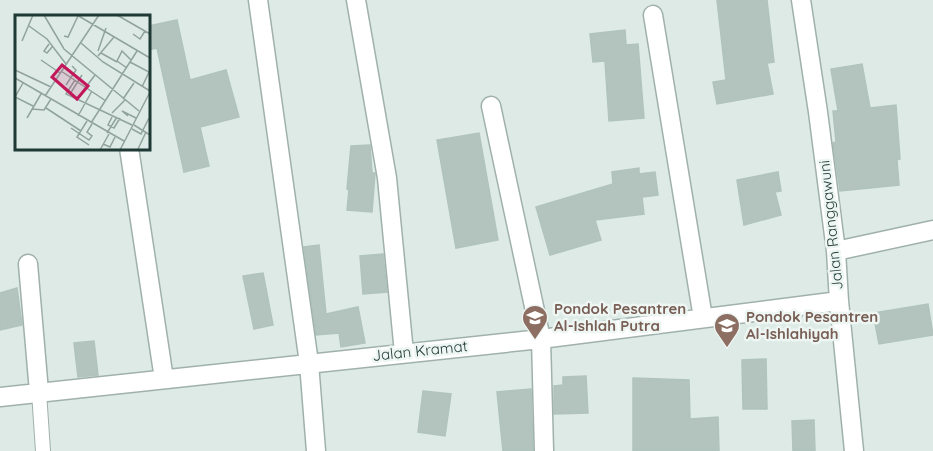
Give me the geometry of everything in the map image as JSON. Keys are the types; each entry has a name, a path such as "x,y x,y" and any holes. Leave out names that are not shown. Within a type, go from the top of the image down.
{"street":[{"path":"258,0 309,363 316,451"},
{"path":"356,0 387,178 404,353"},
{"name":"Jalan Ranggawuni","path":"801,0 836,251 854,451"},
{"path":"653,15 703,318"},
{"path":"491,106 541,339 544,451"},
{"path":"129,150 164,379"},
{"path":"836,251 933,230"},
{"path":"28,264 39,392"},
{"name":"Jalan Kramat","path":"0,397 541,339 839,301"}],"lane":[{"path":"39,392 43,451"}],"building":[{"path":"717,0 767,0 774,62 767,63 773,94 717,104 713,82 726,80"},
{"path":"177,20 190,80 226,70 239,117 200,127 209,166 184,172 157,48 150,50 150,26"},
{"path":"625,30 626,45 638,44 644,118 609,121 605,61 593,62 590,34"},
{"path":"862,64 870,108 896,105 900,159 897,160 899,185 840,191 833,143 836,142 833,111 838,111 831,69"},
{"path":"479,133 498,240 456,248 437,140"},
{"path":"370,145 372,173 375,173 372,212 347,210 351,146"},
{"path":"639,168 639,174 655,172 658,195 642,197 644,214 595,220 601,240 550,255 536,207 613,184 612,172"},
{"path":"778,172 781,191 775,192 781,215 744,225 737,180"},
{"path":"319,245 326,314 358,307 365,343 341,347 339,333 316,335 304,247"},
{"path":"383,254 387,292 363,294 360,256"},
{"path":"263,273 273,325 254,329 243,276"},
{"path":"17,288 22,325 0,330 0,293"},
{"path":"928,304 933,335 879,344 873,313"},
{"path":"94,341 98,375 78,377 74,343"},
{"path":"766,359 767,409 743,409 742,360"},
{"path":"586,376 588,413 554,414 554,386 563,385 563,377"},
{"path":"633,378 689,380 690,419 718,417 719,451 633,451"},
{"path":"531,389 533,451 503,451 497,392"},
{"path":"423,391 451,394 445,436 418,432"},
{"path":"814,420 815,451 793,451 792,421"}],"place":[{"name":"Pondok Pesantren Al-Ishlah Putra","path":"535,341"},
{"name":"Pondok Pesantren Al-Ishlahiyah","path":"727,349"}]}
